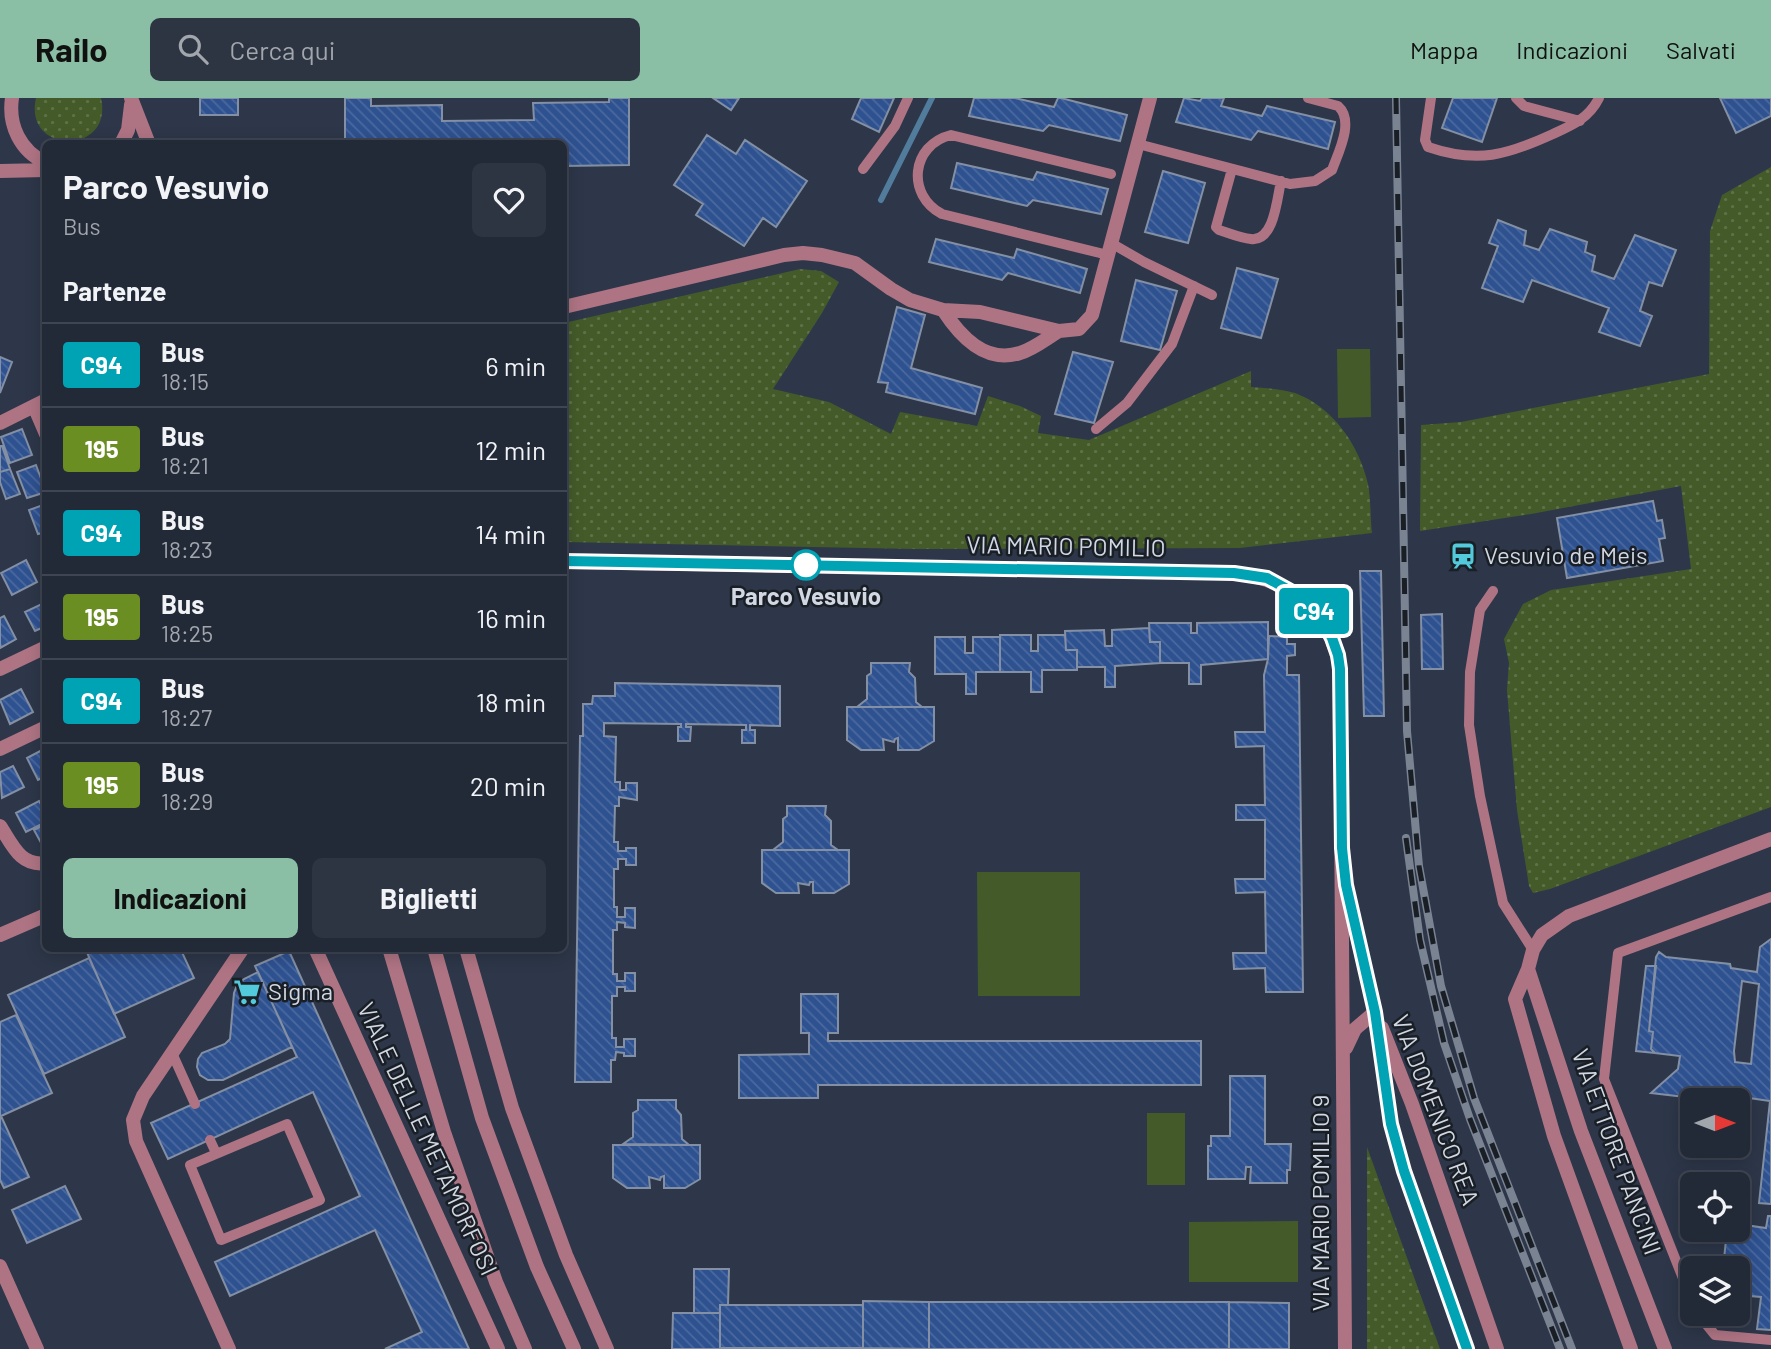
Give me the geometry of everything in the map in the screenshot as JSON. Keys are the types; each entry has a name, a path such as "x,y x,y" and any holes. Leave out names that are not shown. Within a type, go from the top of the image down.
{"street":[{"path":"0,106 10,98"},
{"path":"10,98 15,132 26,150 42,160"},
{"path":"123,140 132,116 131,98"},
{"path":"131,98 147,140"},
{"path":"567,306 784,255 803,253 855,263 901,295 943,310 981,312 1059,331 1079,329 1089,320 1110,249 1138,145 1146,99"},
{"path":"0,171 42,170"},
{"path":"943,310 970,344 1007,355 1031,348 1059,331"},
{"path":"0,423 40,403"},
{"name":"VIA MARIO POMILIO","path":"567,562 1234,573 1267,578 1296,594 1310,606 1332,638 1340,669 1343,1057"},
{"path":"0,669 42,649"},
{"path":"0,749 42,729"},
{"path":"0,825 21,858 29,863 42,863"},
{"path":"1533,950 1542,935 1569,916 1771,839"},
{"name":"VIA MARIO POMILIO","path":"1342,848 1352,918 1375,1012"},
{"path":"0,935 42,917"},
{"name":"VIA ETTORE PANCINI","path":"1533,950 1515,999 1554,1136 1632,1349"},
{"path":"229,1349 135,1141 133,1131 135,1109 240,952"},
{"name":"VIALE DELLE METAMORFOSI","path":"317,952 498,1349"},
{"name":"VIALE DELLE METAMORFOSI","path":"390,952 449,1145 496,1282 525,1349"},
{"name":"VIALE DELLE METAMORFOSI","path":"434,952 482,1118 537,1267 574,1349"},
{"path":"467,952 512,1108 566,1255 607,1349"},
{"name":"VIA ETTORE PANCINI","path":"1528,969 1581,1131 1665,1349"},
{"path":"1343,1057 1355,1029 1375,1012"},
{"name":"VIA DOMENICO REA","path":"1375,1012 1391,1124 1404,1171 1467,1349"},
{"name":"VIA DOMENICO REA","path":"1375,1012 1412,1104 1497,1349"},
{"name":"VIA MARIO POMILIO 9","path":"1343,1057 1345,1349"},
{"path":"0,1266 37,1349"}],"lane":[{"path":"863,169 895,126 908,98"},
{"path":"1138,145 1281,181 1303,184 1315,181 1332,170 1345,131 1344,113 1338,106 1308,98"},
{"path":"1431,98 1425,140 1428,147 1466,155 1494,155 1515,151 1580,121 1594,109 1599,98"},
{"path":"1516,98 1524,106 1580,121"},
{"path":"1111,174 951,135 942,137 928,147 918,172 922,198 943,214 1110,249 1144,262 1212,295"},
{"path":"1232,169 1216,227 1252,240 1260,239 1269,231 1281,181"},
{"path":"1096,429 1127,403 1172,345 1194,286"},
{"path":"1493,591 1480,610 1470,672 1469,725 1480,796 1503,903 1533,950"},
{"path":"1680,1271 1604,1079 1618,953 1771,897"},
{"path":"172,1053 195,1104"},
{"path":"288,1124 320,1200 222,1241 190,1167 191,1164 216,1153 288,1124"},
{"path":"210,1140 216,1153"},
{"path":"1708,1326 1715,1335 1771,1340"}],"green space":[{"path":"36,98 101,98 101,117 94,130 83,139 54,138 42,130 36,117"},
{"path":"1771,167 1771,807 1533,893 1529,886 1517,810 1507,690 1509,663 1504,639 1523,604 1551,590 1691,569 1681,486 1531,514 1420,531 1421,425 1461,422 1709,374 1710,231 1722,195"},
{"path":"800,269 821,271 839,282 773,389 829,402 891,434 900,412 977,426 988,396 1041,416 1038,433 1089,440 1251,371 1251,387 1295,393 1309,399 1342,429 1364,469 1370,496 1372,533 1240,548 916,549 567,542 567,322"},
{"path":"1337,349 1370,349 1371,417 1338,418"},
{"path":"977,872 1080,872 1080,996 978,996"},
{"path":"1147,1113 1185,1113 1185,1185 1147,1185"},
{"path":"1367,1147 1440,1349 1367,1349"},
{"path":"1298,1221 1298,1282 1189,1282 1189,1222"}],"building":[{"path":"200,98 238,98 238,115 200,115"},
{"path":"345,98 371,98 371,106 442,105 442,121 534,120 533,103 609,102 609,98 629,98 629,165 567,166 567,140 345,140"},
{"path":"713,98 739,98 731,110"},
{"path":"861,98 894,98 879,132 852,119"},
{"path":"974,98 1015,98 1054,107 1058,98 1061,98 1127,115 1120,141 1049,125 1043,131 969,116"},
{"path":"1184,98 1200,101 1202,98 1224,98 1221,106 1262,116 1267,106 1335,122 1328,149 1258,131 1251,140 1176,122"},
{"path":"1453,98 1497,98 1482,142 1442,128"},
{"path":"1720,98 1771,98 1771,116 1736,133"},
{"path":"707,135 736,154 745,140 807,181 776,227 763,218 744,246 696,215 703,204 674,185"},
{"path":"957,163 1033,180 1037,172 1108,189 1101,214 1033,200 1027,206 951,188"},
{"path":"1163,171 1205,183 1188,243 1145,232"},
{"path":"1498,220 1526,231 1524,245 1539,250 1550,229 1587,242 1585,252 1595,256 1592,271 1614,279 1635,235 1676,250 1662,286 1649,282 1640,311 1652,316 1640,346 1599,332 1609,308 1532,280 1523,302 1482,288 1498,246 1489,243"},
{"path":"936,239 1014,258 1017,249 1087,269 1080,293 1008,273 1002,280 929,262"},
{"path":"1237,268 1278,279 1261,338 1221,328"},
{"path":"1136,280 1177,291 1160,350 1121,341"},
{"path":"897,307 925,315 911,368 982,388 975,414 886,392 888,383 878,382"},
{"path":"1073,352 1113,362 1094,423 1055,414"},
{"path":"0,357 12,362 0,393"},
{"path":"22,429 32,455 10,463 1,437"},
{"path":"0,446 10,469 0,472"},
{"path":"36,465 42,481 42,493 27,498 17,472"},
{"path":"10,469 20,494 6,499 0,482 0,472"},
{"path":"1653,501 1657,521 1662,520 1665,538 1659,539 1663,561 1567,578 1557,518"},
{"path":"42,505 42,533 38,534 29,510"},
{"path":"26,560 37,582 12,595 1,573"},
{"path":"1360,571 1381,571 1384,716 1364,716"},
{"path":"42,604 42,628 35,631 25,612"},
{"name":"Vesuvio de Meis","path":"1442,614 1443,669 1422,669 1421,615"},
{"path":"4,616 16,639 0,648 0,618"},
{"path":"1268,622 1268,659 1201,665 1201,684 1189,684 1189,663 1160,663 1160,642 1150,642 1149,623 1191,623 1191,633 1197,633 1197,623"},
{"path":"1149,628 1150,642 1160,642 1160,663 1115,666 1115,687 1105,687 1105,667 1077,667 1077,650 1066,650 1065,631 1104,630 1105,646 1112,646 1112,630"},
{"path":"1000,635 1031,635 1031,651 1038,651 1038,635 1065,635 1066,650 1077,650 1077,670 1042,670 1042,692 1031,692 1031,672 1000,672"},
{"path":"1269,636 1287,637 1287,644 1295,644 1295,655 1287,656 1287,675 1299,675 1303,992 1266,992 1265,968 1234,969 1233,953 1266,953 1265,892 1236,893 1235,879 1265,879 1265,820 1236,820 1236,805 1265,805 1264,746 1236,747 1235,732 1265,732 1264,675"},
{"path":"935,637 965,637 965,653 973,653 973,637 1000,637 1000,672 976,672 976,694 966,694 966,674 935,674"},
{"path":"871,663 910,663 909,672 915,678 916,702 922,707 857,707 867,699 867,676 871,673"},
{"path":"615,683 780,686 780,726 750,725 750,730 755,730 755,743 742,743 742,730 746,730 746,725 686,724 686,727 691,727 690,741 678,741 678,727 681,727 681,724 604,723 604,736 616,737 615,782 620,782 620,790 626,790 626,783 637,783 637,800 619,797 619,806 615,806 614,842 618,842 618,851 636,848 636,865 626,865 626,859 618,859 618,869 614,869 614,907 617,907 617,917 625,917 625,908 635,908 635,928 625,927 625,923 617,922 617,930 613,930 613,974 617,974 617,981 625,981 625,973 635,973 635,991 625,991 625,987 617,987 617,996 612,996 612,1038 616,1038 616,1047 624,1047 624,1039 635,1039 635,1056 624,1056 624,1053 616,1052 615,1060 611,1060 611,1082 575,1082 580,736 583,736 583,704 592,704 593,696 615,696"},
{"path":"21,689 33,712 10,724 0,700"},
{"path":"847,707 934,707 934,741 919,750 898,750 898,738 894,742 883,739 884,750 861,750 847,740"},
{"path":"42,750 42,778 38,780 27,758"},
{"path":"13,766 24,787 2,798 0,772"},
{"path":"39,801 42,806 42,824 26,832 16,813"},
{"path":"787,806 826,806 825,815 831,821 831,845 838,850 773,850 783,842 783,819 787,816"},
{"path":"42,826 42,845 34,830"},
{"path":"762,850 849,850 849,884 834,893 813,893 813,882 809,885 798,883 799,893 776,893 762,883"},
{"path":"1771,939 1771,1204 1759,1203 1770,1101 1750,1098 1750,1088 1680,1088 1680,1096 1651,1093 1678,1069 1680,1056 1655,1053 1651,1049 1653,1032 1649,1031 1656,957 1659,952 1666,957 1730,964 1731,968 1757,972 1760,947","holes":["1742,981 1759,984 1751,1064 1735,1062"]},
{"path":"87,952 182,952 194,978 114,1014"},
{"path":"289,952 469,1349 385,1349 422,1332 375,1230 230,1296 215,1262 360,1196 313,1092 168,1159 151,1123 297,1057 255,966"},
{"path":"89,958 125,1037 44,1074 8,995"},
{"path":"1646,966 1656,966 1649,1031 1653,1032 1651,1049 1655,1053 1636,1051"},
{"path":"258,972 292,1047 223,1080 208,1080 200,1075 198,1059 202,1053 225,1044 230,1039 237,985"},
{"path":"801,994 838,994 838,1033 828,1033 828,1041 1201,1041 1201,1085 818,1085 818,1098 739,1098 739,1055 809,1054 809,1033 801,1033"},
{"path":"16,1015 52,1093 1,1116 29,1177 4,1188 0,1180 0,1022"},
{"path":"1230,1076 1265,1076 1265,1144 1291,1144 1287,1183 1250,1183 1251,1167 1246,1167 1245,1179 1208,1179 1208,1146 1211,1146 1211,1136 1230,1136"},
{"path":"638,1100 676,1100 676,1109 681,1115 682,1139 689,1145 623,1144 633,1137 633,1113 638,1110"},
{"path":"613,1145 700,1145 700,1179 685,1188 664,1188 664,1176 660,1180 649,1177 650,1188 627,1188 613,1178"},
{"path":"65,1186 81,1219 27,1243 12,1210"},
{"path":"1768,1216 1771,1216 1771,1330 1757,1329 1761,1297 1750,1296 1750,1256 1724,1256 1726,1242 1750,1242 1750,1226 1766,1228"},
{"path":"694,1269 729,1269 728,1305 720,1305 720,1313 694,1313"},
{"path":"863,1301 929,1302 929,1349 863,1348"},
{"path":"929,1302 1229,1302 1229,1349 929,1349"},
{"path":"1229,1302 1289,1303 1289,1349 1229,1349"},
{"path":"720,1305 863,1305 863,1348 720,1348"},
{"path":"673,1313 720,1313 720,1349 672,1349"}],"waterway":[{"path":"881,200 932,98"}],"railway":[{"path":"1396,98 1407,731 1419,866 1441,986 1474,1098 1572,1349"},
{"path":"1406,838 1420,940 1444,1043 1470,1119 1560,1349"}],"bus line":[{"name":"C94","path":"567,561 1234,573 1267,578 1296,594 1310,606 1323,621 1338,655 1342,848 1346,885 1375,1012 1391,1124 1404,1171 1467,1349"}],"place":[{"name":"Vesuvio de Meis","path":"1463,556"},
{"name":"Parco Vesuvio","path":"806,565"},
{"name":"Sigma","path":"247,992"}]}
